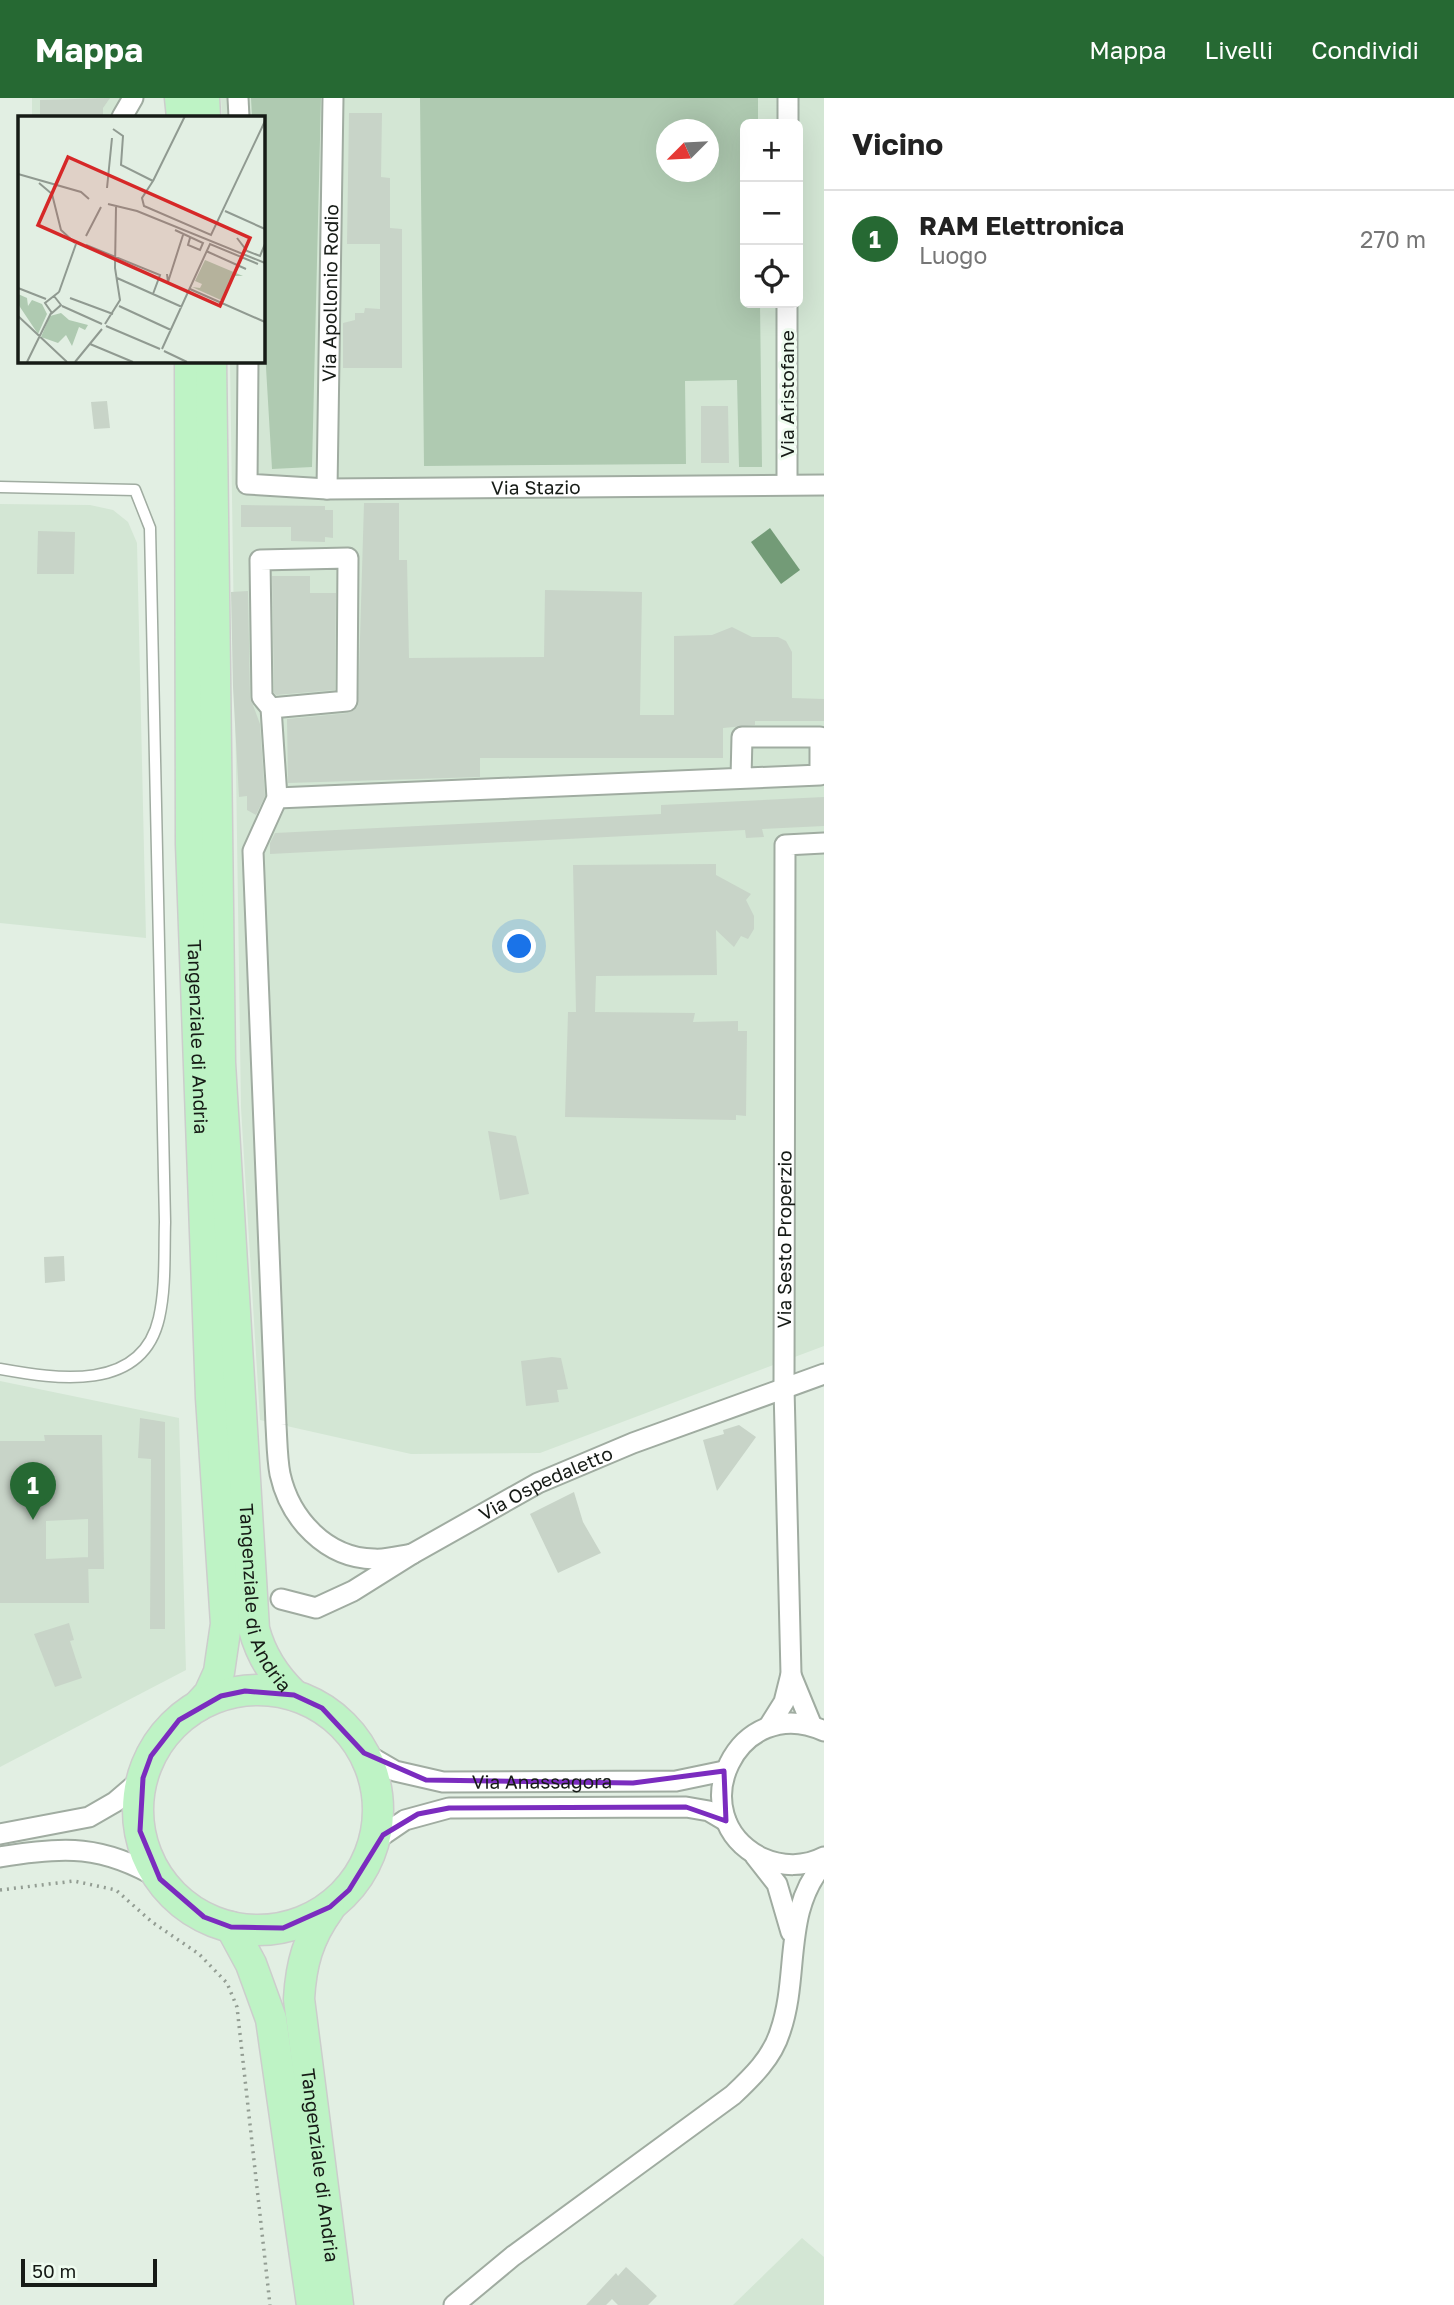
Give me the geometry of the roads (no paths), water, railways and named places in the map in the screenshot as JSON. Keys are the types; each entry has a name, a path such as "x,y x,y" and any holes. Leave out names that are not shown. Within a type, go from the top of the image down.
{"main road":[{"path":"180,98 182,116"},
{"path":"204,98 205,116"},
{"name":"Tangenziale di Andria","path":"193,362 220,1049 236,1363 254,1629 262,1655 280,1682 294,1695"},
{"name":"Tangenziale di Andria","path":"193,362 191,871 210,1385 226,1624 219,1672 209,1694 163,1737 143,1778 138,1804 140,1831 147,1856 160,1879 180,1901 204,1917 231,1927 256,1931 283,1928 308,1920 330,1907 349,1890 363,1869 373,1846 378,1798 364,1753 338,1721 322,1708 294,1695 270,1690 245,1690 198,1706"},
{"name":"Tangenziale di Andria","path":"330,1907 310,1938 302,1966 299,1999 338,2305"},
{"name":"Tangenziale di Andria","path":"231,1927 251,1964 271,2019 312,2305"}],"street":[{"path":"123,116 132,98"},
{"path":"237,98 239,116"},
{"name":"Via Apollonio Rodio","path":"327,489 333,98"},
{"path":"788,98 788,119"},
{"name":"Via Aristofane","path":"787,308 787,484"},
{"name":"Via Stazio","path":"248,362 247,484 327,489 824,485"},
{"path":"271,709 348,701 348,558 260,560 262,697 271,709 277,798 253,850 276,1425 281,1475 295,1513 319,1541 348,1554 374,1559 412,1554"},
{"path":"277,798 741,778"},
{"name":"Via Sesto Properzio","path":"769,1726 783,1702 791,1674 784,1388 785,845 824,843"},
{"name":"Via Ospedaletto","path":"281,1599 316,1608 353,1591 412,1554 538,1483 633,1443 824,1374"},
{"name":"Via Sesto Properzio","path":"791,1674 818,1728"},
{"path":"454,2305 513,2256 733,2095 754,2075 780,2032 790,1979 792,1940 789,1919 777,1884 737,1839 726,1821 721,1788 724,1771 734,1752 750,1737 769,1726 790,1723 818,1728"},
{"name":"Via Anassagora","path":"364,1753 395,1771 443,1782 655,1782 676,1781 724,1771"},
{"path":"0,1834 89,1816 115,1802 143,1778"},
{"name":"Via Anassagora","path":"373,1846 383,1835 405,1820 449,1808 686,1807 709,1811 726,1821"},
{"path":"0,1857 55,1850 95,1851 135,1864 160,1879"},
{"path":"752,1853 771,1862 792,1865 824,1857"},
{"path":"792,1940 803,1897 824,1863"}],"lane":[{"path":"0,487 135,490 147,512 150,528 165,1222 159,1321 146,1347 133,1362 105,1374 79,1378 0,1369"}],"place":[{"name":"RAM Elettronica","path":"33,1520"}]}
